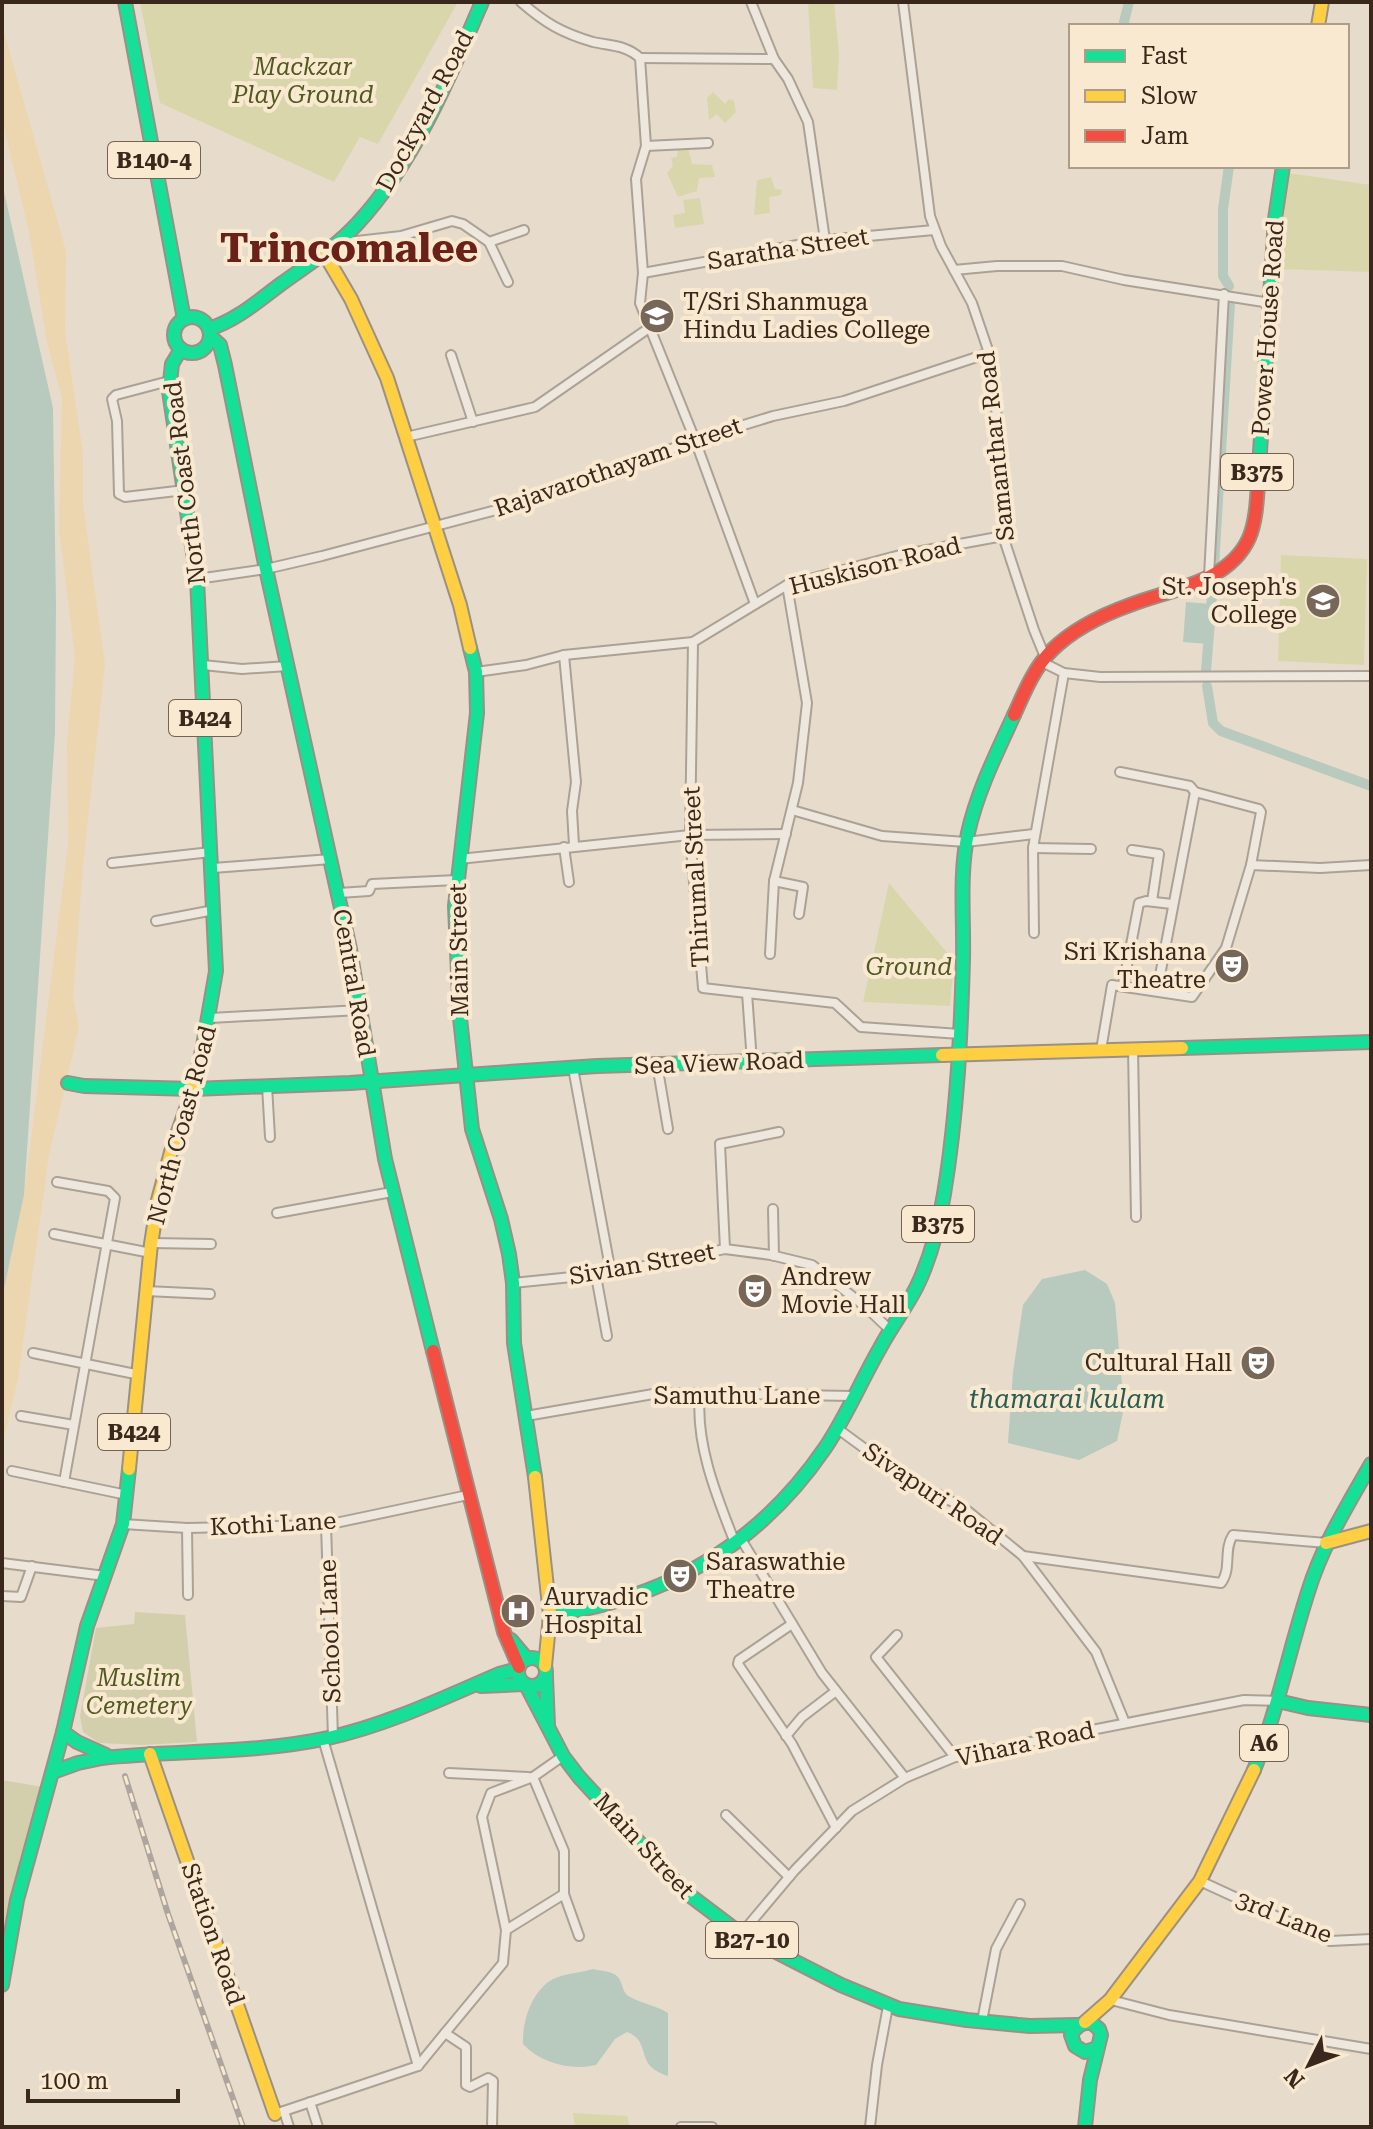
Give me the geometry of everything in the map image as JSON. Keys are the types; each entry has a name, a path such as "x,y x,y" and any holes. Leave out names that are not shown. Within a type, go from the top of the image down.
{"main road":[{"name":"B140-4","path":"125,2 184,319"},
{"name":"Dockyard Road","path":"209,332 337,243 371,207 408,154 482,2"},
{"path":"1318,24 1322,2"},
{"name":"Power House Road","path":"1044,659 1076,632 1108,614 1209,577 1235,558 1251,530 1257,495 1275,219 1283,168"},
{"name":"Main Street","path":"324,253 351,299 387,378 460,605 476,672 477,713 459,859 455,939 472,1129 501,1219 513,1283 514,1343 541,1513 550,1615 546,1672 548,1730"},
{"path":"184,319 201,320 209,332 208,342 200,351 187,352 175,339 174,333 184,319"},
{"name":"Central Road","path":"209,332 220,345 225,365 266,569 339,893 392,1192 504,1632 523,1663"},
{"name":"North Coast Road","path":"2,1985 17,1900 53,1772 87,1626 123,1524 158,1200 193,1089 210,1018 216,971 197,579 186,490 170,406 172,364 181,349"},
{"name":"B375","path":"550,1615 602,1606 651,1590 698,1567 738,1541 785,1500 838,1429 915,1289 936,1232 947,1170 959,1055 966,842 984,783 1044,659"},
{"name":"Sea View Road","path":"68,1083 193,1089 657,1064 1371,1042"},
{"name":"A6","path":"1081,2023 1110,2000 1200,1881 1251,1776 1278,1701 1308,1590 1326,1543 1371,1464"},
{"path":"1326,1543 1371,1531"},
{"path":"525,1684 519,1677 523,1663 550,1615"},
{"path":"53,1772 68,1764 107,1755 276,1746 328,1738 391,1719 523,1663 537,1659 546,1672 537,1686 465,1688"},
{"name":"Main Street","path":"525,1684 563,1756 669,1876 710,1913 741,1934 813,1972 888,2006 926,2015 1030,2026 1081,2023"},
{"path":"1278,1701 1308,1708 1371,1715"},
{"path":"63,1732 107,1755"},
{"name":"Station Road","path":"150,1754 279,2113"},
{"name":"A6","path":"1101,2031 1110,2000"},
{"path":"1085,2127 1087,2095 1102,2037 1095,2024 1081,2023 1071,2035 1087,2095"},
{"name":"Main Street","path":"1030,2026 1076,2046"},
{"path":"1076,2046 1092,2051 1097,2048"}],"street":[{"path":"521,2 549,26 593,42 623,47 640,58 774,59"},
{"path":"751,2 774,59 788,79 808,122 825,240"},
{"name":"Samanthar Road","path":"903,2 927,198 934,230 972,303 989,353 999,433 1003,536 1044,659"},
{"path":"640,58 646,146 636,179 643,273 640,303 695,440 755,604"},
{"path":"646,146 708,143"},
{"path":"337,243 401,236 452,221 477,231 489,242 508,282"},
{"path":"489,242 524,230"},
{"name":"Saratha Street","path":"643,273 825,240 934,230"},
{"path":"954,270 997,266 1062,266 1124,280 1270,303"},
{"path":"1209,577 1224,294"},
{"path":"406,437 535,407 649,328"},
{"name":"Rajavarothayam Street","path":"197,579 266,569 534,500 695,440 773,416 844,401 989,353"},
{"path":"451,355 473,422"},
{"path":"169,381 116,395 112,399 117,421 119,494 125,497 186,490"},
{"name":"Huskison Road","path":"476,672 526,665 564,655 693,642 787,585 900,555 1003,536"},
{"path":"770,954 774,881 798,783 807,703 787,585"},
{"name":"Thirumal Street","path":"693,642 690,835 703,988 835,1003 861,1027 960,1034"},
{"path":"564,655 576,782 572,811 574,845"},
{"path":"1044,659 1064,673 1159,678 1371,676"},
{"path":"203,665 242,669 288,666"},
{"path":"1034,933 1034,834 1064,673"},
{"path":"1101,1050 1112,985 1192,997 1226,948 1251,865 1261,812 1195,792 1190,786 1120,772"},
{"path":"1157,991 1195,792"},
{"path":"792,810 882,836 966,842 1034,834"},
{"path":"459,859 690,835 786,834"},
{"path":"564,847 569,882"},
{"path":"1033,848 1091,849"},
{"path":"1132,850 1159,854 1152,901"},
{"path":"112,863 212,852"},
{"path":"213,868 331,859"},
{"path":"1251,865 1320,868 1371,865"},
{"path":"339,893 369,891 372,884 457,880"},
{"path":"774,881 803,887 799,914"},
{"path":"1123,986 1139,903 1172,904"},
{"path":"156,921 215,910"},
{"path":"747,993 752,1063"},
{"path":"210,1018 360,1010"},
{"path":"1133,1049 1136,1217"},
{"path":"657,1064 668,1129"},
{"path":"573,1068 611,1273"},
{"path":"267,1086 270,1137"},
{"path":"725,1249 720,1144 779,1132"},
{"path":"57,1182 113,1194 115,1198 64,1482"},
{"path":"277,1213 392,1192"},
{"path":"773,1209 774,1256"},
{"path":"54,1234 108,1245 151,1248 211,1244"},
{"name":"Sivian Street","path":"513,1283 596,1276 725,1249 812,1265 890,1330"},
{"path":"596,1276 607,1336"},
{"path":"146,1291 210,1294"},
{"path":"33,1353 140,1375"},
{"name":"Samuthu Lane","path":"526,1416 659,1393 854,1396"},
{"path":"700,1394 701,1436 721,1506 738,1541 822,1673 905,1778"},
{"path":"21,1416 74,1425"},
{"name":"Sivapuri Road","path":"838,1429 898,1473 964,1508 1023,1556 1096,1652 1125,1723"},
{"path":"12,1471 128,1495"},
{"name":"Kothi Lane","path":"123,1524 187,1528 326,1525 468,1495"},
{"name":"School Lane","path":"326,1525 328,1738 418,2066"},
{"path":"187,1528 188,1595"},
{"path":"1023,1556 1221,1583 1227,1576 1227,1543 1233,1535 1326,1543"},
{"path":"2,1563 105,1576"},
{"path":"2,1596 21,1597 32,1566"},
{"path":"792,1624 738,1662 786,1736 836,1828"},
{"path":"897,1635 877,1658 955,1757"},
{"path":"786,1736 802,1717 836,1691"},
{"name":"Vihara Road","path":"741,1934 789,1877 852,1811 905,1778 955,1757 1244,1700 1278,1701"},
{"path":"289,2127 279,2113 418,2066 503,1963 506,1930 482,1817 491,1793 533,1777 563,1756"},
{"path":"449,1773 533,1777"},
{"path":"533,1777 564,1851 564,1894 579,1936"},
{"path":"726,1815 789,1877"},
{"name":"3rd Lane","path":"1200,1881 1330,1941 1371,1939"},
{"path":"506,1930 564,1894"},
{"path":"982,2021 996,1949 1020,1904"},
{"path":"1110,2000 1169,2015 1371,2049"},
{"path":"870,2127 888,2006"},
{"path":"445,2033 466,2047 466,2085 470,2087 488,2078 493,2081 492,2127"},
{"path":"310,2102 318,2127"},
{"path":"681,2127 712,2127"}],"green space":[{"name":"Mackzar Play Ground","path":"140,2 458,2 378,144 360,137 334,182 160,103"},
{"path":"808,2 834,2 839,54 837,90 813,88"},
{"path":"713,92 725,104 729,99 734,101 736,112 725,123 717,114 709,120 707,98"},
{"path":"678,147 688,148 692,164 712,165 715,177 699,178 697,191 678,197 667,173 673,166 671,158 677,157"},
{"path":"1288,173 1371,185 1371,272 1279,269"},
{"path":"771,177 775,189 782,190 781,195 769,197 770,213 754,215 757,180"},
{"path":"700,198 704,224 675,228 673,215 685,213 683,200"},
{"path":"1281,555 1367,559 1364,665 1278,661"},
{"name":"Ground","path":"889,883 954,961 950,1006 863,1002"},
{"name":"Muslim Cemetery","path":"135,1612 185,1615 197,1742 142,1745 99,1743 83,1732 80,1716 96,1628 134,1624"},
{"path":"2,1780 43,1787 20,1858 2,1958"},
{"path":"573,2113 627,2116 630,2127 575,2127"}],"sand":[{"path":"2,25 66,251 65,332 83,453 83,504 105,665 84,855 73,997 79,1027 49,1155 18,1379 2,1445 2,1298 24,1195 68,845 67,740 75,658 59,528 62,399 47,342 29,232 2,119"}],"water":[{"path":"2,183 53,408 56,606 55,733 24,1195 2,1298"},
{"path":"1186,602 1211,604 1208,644 1183,642"},
{"name":"thamarai kulam","path":"1085,1270 1107,1284 1115,1303 1124,1407 1117,1441 1079,1460 1008,1443 1013,1372 1023,1305 1042,1279"},
{"path":"593,1969 616,1975 628,1996 668,2013 668,2076 650,2066 635,2036 627,2032 615,2039 596,2065 586,2067 547,2061 523,2044 527,2013 544,1986 561,1976"}],"waterway":[{"path":"1124,24 1129,2"},
{"path":"1229,168 1223,209 1223,276 1229,286"},
{"path":"1214,566 1230,303"},
{"path":"1206,671 1213,584"},
{"path":"1207,686 1213,723 1221,731 1371,786"}],"railway":[{"path":"125,1776 168,1914 243,2127"}],"traffic: fast":[{"path":"125,2 184,319"},
{"path":"209,329 247,310 330,249 378,200 429,118 482,2"},
{"path":"1258,483 1275,219 1283,168"},
{"path":"192,317 205,322 210,335 205,348 192,353 179,348 174,335 179,322 192,317"},
{"path":"210,336 220,345 225,365 266,569 350,949 385,1159 433,1351"},
{"path":"181,349 172,364 169,391 197,579 216,971 203,1046"},
{"path":"470,648 476,672 477,713 455,906 460,1018 472,1129 509,1254 514,1343 535,1477"},
{"path":"550,1615 632,1596 670,1581 739,1540 770,1513 799,1483 825,1448 917,1286 937,1229 952,1135 961,1018 965,848 982,787 1014,715"},
{"path":"1182,1048 1371,1042"},
{"path":"68,1083 193,1089 350,1083 597,1066 942,1055"},
{"path":"1254,1770 1320,1558 1371,1464"},
{"path":"2,1985 17,1900 63,1732 87,1626 123,1524 129,1469"},
{"path":"511,1640 527,1659"},
{"path":"532,1658 542,1662 546,1672 542,1682 532,1686 522,1682 518,1672 522,1662 532,1658"},
{"path":"53,1772 102,1758 272,1747 328,1738 393,1718 518,1669"},
{"path":"546,1677 548,1725"},
{"path":"481,1686 524,1684"},
{"path":"526,1685 563,1756 579,1777 684,1891 741,1934 841,1985 899,2009 1030,2026 1077,2025"},
{"path":"1278,1701 1308,1708 1371,1715"},
{"path":"63,1732 106,1755"},
{"path":"1085,2127 1090,2080 1101,2035 1092,2023 1075,2029 1071,2035 1075,2046 1085,2052 1097,2048"}],"traffic: slow":[{"path":"1318,24 1322,2"},
{"path":"324,253 351,299 387,378 460,605 470,648"},
{"path":"129,1469 158,1200 193,1089 203,1046"},
{"path":"942,1055 1182,1048"},
{"path":"535,1477 550,1615"},
{"path":"1326,1543 1371,1531"},
{"path":"545,1666 550,1615"},
{"path":"150,1754 275,2114"},
{"path":"1085,2022 1110,2000 1200,1881 1254,1770"}],"traffic: jam":[{"path":"1014,715 1039,665 1068,636 1109,613 1197,582 1228,565 1249,538 1256,511 1258,483"},
{"path":"433,1351 504,1632 519,1667"}],"place":[{"name":"T/Sri Shanmuga Hindu Ladies College","path":"657,316"},
{"name":"St. Joseph's College","path":"1323,601"},
{"name":"Sri Krishana Theatre","path":"1232,966"},
{"name":"Andrew Movie Hall","path":"755,1291"},
{"name":"Cultural Hall","path":"1258,1363"},
{"name":"Saraswathie Theatre","path":"680,1576"},
{"name":"Aurvadic Hospital","path":"518,1611"}],"district":[{"name":"Trincomalee","path":"349,248"}]}
